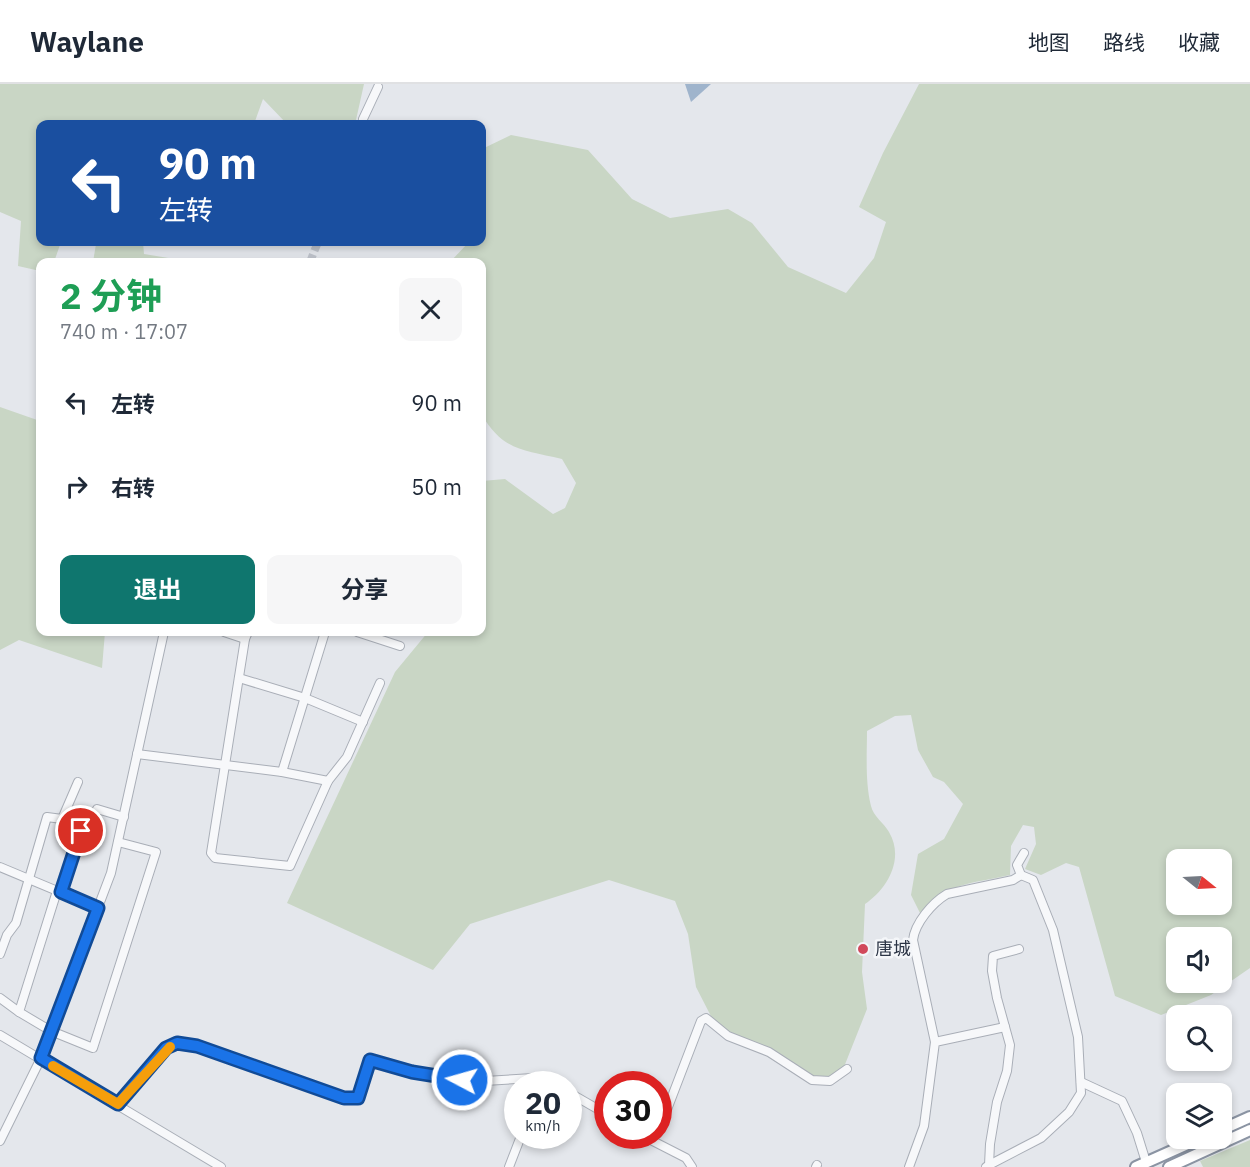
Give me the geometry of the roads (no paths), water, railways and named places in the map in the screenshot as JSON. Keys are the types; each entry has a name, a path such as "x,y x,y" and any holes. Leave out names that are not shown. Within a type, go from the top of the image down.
{"highway":[{"path":"1232,1125 1250,1117"},
{"path":"1169,1167 1250,1130"},
{"path":"1141,1165 1177,1149"}],"street":[{"path":"363,119 378,87"},
{"path":"0,1141 41,1058 111,873 163,636"},
{"path":"246,636 211,853 215,858 288,867 328,781 347,757 380,683"},
{"path":"282,772 324,636"},
{"path":"369,636 400,646"},
{"path":"239,678 305,698 363,722"},
{"path":"137,754 282,772 328,781"},
{"path":"0,954 7,935 16,923 47,817 62,819 78,782"},
{"path":"19,1012 81,831 89,833 97,810 124,817"},
{"path":"0,998 51,1031 93,1048 156,852 118,842"},
{"path":"988,1166 1041,1138 1069,1112 1081,1093 1078,1037 1053,930 1033,880 1021,875 1017,865 1024,853"},
{"path":"0,867 98,908"},
{"path":"909,1167 924,1126 935,1042 913,940 915,929 939,899 947,894 1013,880 1021,875"},
{"path":"988,1166 997,1102 1007,1071 1010,1045 992,971 993,956 1019,949"},
{"path":"672,1097 701,1021 706,1018 728,1036 769,1052 812,1080 830,1081 847,1069"},
{"path":"935,1042 1005,1027"},
{"path":"0,1035 221,1167"},
{"path":"118,1104 166,1048 177,1043 197,1046 344,1098 358,1098 370,1060 439,1078 504,1081"},
{"path":"1081,1082 1122,1101 1137,1133 1141,1165"},
{"path":"672,1148 686,1158 692,1167"},
{"path":"509,1167 516,1149"}],"water":[{"path":"685,84 711,84 691,102"}],"tunnel":[{"path":"312,258 316,246"}],"place":[{"name":"唐城","path":"863,949"}]}
